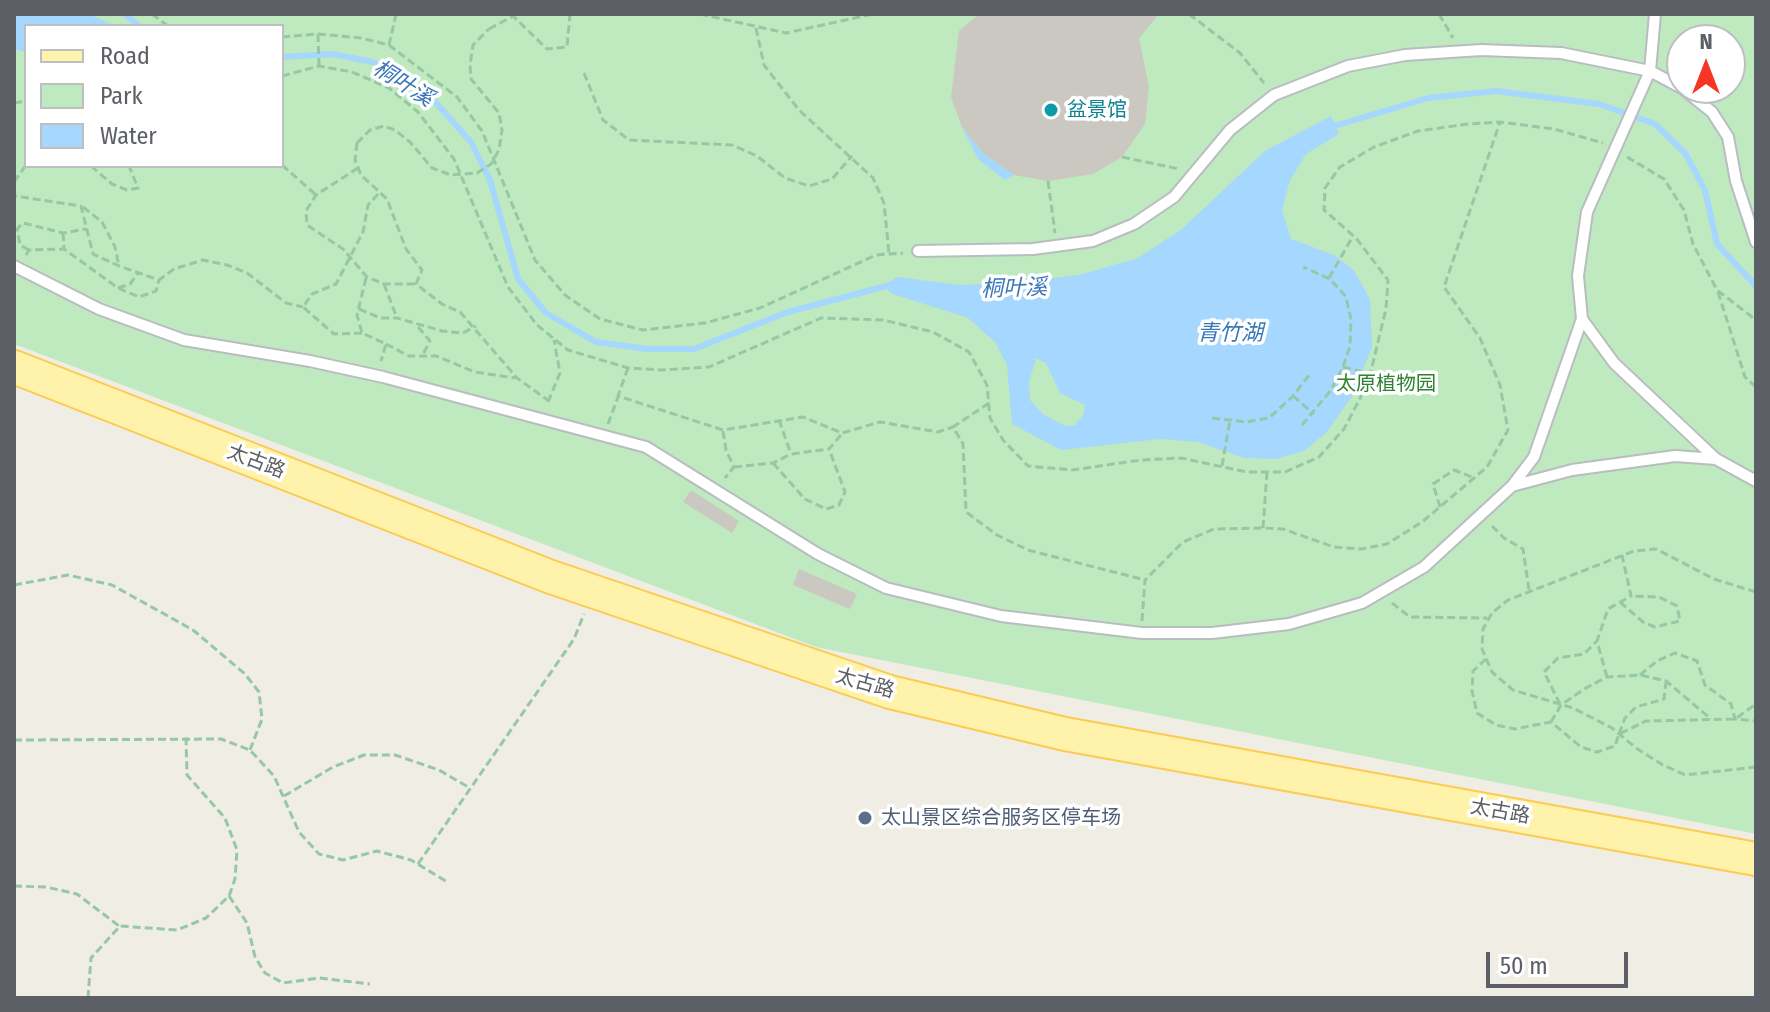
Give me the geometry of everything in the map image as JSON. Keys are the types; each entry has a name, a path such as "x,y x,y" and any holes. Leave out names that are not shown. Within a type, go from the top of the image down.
{"main road":[{"name":"太古路","path":"14,367 551,577 890,692 1065,734 1756,859"},
{"name":"太古路","path":"14,390 766,676 933,726 1756,880"}],"lane":[{"path":"16,267 99,309 184,340 377,376 646,447 818,554 886,588 1001,616 1142,633 1212,633 1289,624 1362,603 1424,567 1512,486 1534,457 1582,319 1578,276 1587,212 1627,129 1650,71 1655,14"},
{"path":"918,251 1056,246 1093,241 1134,224 1174,197 1230,130 1274,95 1348,66 1405,55 1459,51 1561,53 1650,71 1666,80"},
{"path":"1702,104 1712,112 1728,137 1736,181 1756,242"},
{"path":"1582,319 1614,363 1716,459 1756,481"},
{"path":"1512,486 1572,470 1675,456 1716,459"}],"path":[{"path":"389,45 396,14"},
{"path":"416,284 422,270 406,249 387,199 358,168 357,143 370,130 384,126 410,142 432,168 451,175 477,173 491,164 499,150 502,130 499,113 471,79 473,45 489,29 512,15 547,49 567,47 570,14"},
{"path":"700,14 786,33 873,14"},
{"path":"837,14 839,23"},
{"path":"1189,14 1240,53 1274,95"},
{"path":"1439,14 1444,17 1459,51"},
{"path":"756,28 764,65 799,110 873,178 884,203 889,254"},
{"path":"318,34 319,66"},
{"path":"284,37 318,34 361,38 389,45 457,97 482,131 535,260 565,295 600,319 643,330 705,323 760,308 876,255 918,251"},
{"path":"284,75 319,66 352,72 389,88 418,112 454,159 508,287 537,325 568,350 628,368 660,370 709,367 821,318 883,320 933,332 969,352 987,385 990,418 1003,440 1028,466 1072,470 1181,458 1222,466 1285,472 1319,457 1344,429 1371,374 1386,309 1388,280 1353,236 1324,210 1325,188 1340,167 1374,147 1418,131 1500,122 1554,129 1598,141 1664,179 1684,210 1693,244 1717,290 1745,377 1756,387"},
{"path":"584,73 603,120 629,140 732,145 757,156 785,178 809,186 832,179 852,156"},
{"path":"1142,633 1145,580 1183,542 1214,529 1263,528 1283,529 1334,547 1361,549 1387,544 1440,507 1487,467 1508,430 1500,385 1480,338 1444,287 1500,122"},
{"path":"1122,157 1195,172"},
{"path":"284,167 316,195"},
{"path":"93,168 112,184 127,190 138,188 130,168"},
{"path":"358,168 316,195 306,211 307,225 351,259 367,277 384,284 416,284 476,326 517,378 549,401"},
{"path":"1048,181 1056,246"},
{"path":"14,190 15,196 81,206 102,222 115,247 119,266"},
{"path":"303,307 312,294 336,284 363,232 368,205 380,192"},
{"path":"81,206 93,254 87,263"},
{"path":"88,229 63,233 23,223 17,229 20,245 29,250 64,249 118,288 139,297 156,291 159,280 174,269 203,260 227,265 247,273 286,303 303,307 334,334 362,333 409,356 436,356 475,372 517,378"},
{"path":"63,233 64,249"},
{"path":"1329,279 1353,236"},
{"path":"16,267 29,250"},
{"path":"93,254 159,280"},
{"path":"1302,425 1314,414 1343,367 1350,346 1351,319 1346,297 1329,279 1303,267"},
{"path":"118,288 130,284 138,273"},
{"path":"362,333 359,309 367,277"},
{"path":"384,284 386,294 394,303 397,318"},
{"path":"1717,290 1756,320"},
{"path":"359,309 380,318 397,318 415,325 463,333 476,326"},
{"path":"415,325 430,341 430,347 422,356"},
{"path":"537,418 549,401 560,373 554,339"},
{"path":"377,376 386,344"},
{"path":"1343,367 1371,374"},
{"path":"604,435 628,368"},
{"path":"1212,418 1269,418 1293,396 1310,374"},
{"path":"618,396 723,430 803,417 842,433"},
{"path":"1293,396 1314,414"},
{"path":"715,490 734,467 773,463 791,454 829,449 842,433 880,422 938,432 953,427 989,403"},
{"path":"779,420 791,454"},
{"path":"1222,466 1230,420"},
{"path":"953,427 963,444 966,512 997,535 1028,550 1145,580"},
{"path":"723,430 726,450 734,467"},
{"path":"773,463 805,499 826,509 839,505 845,492 829,449"},
{"path":"1440,507 1433,484 1454,470 1474,478"},
{"path":"1263,528 1267,472"},
{"path":"1485,510 1504,538 1523,549 1529,590"},
{"path":"1756,592 1714,579 1656,549 1622,555 1508,600 1489,618 1483,629 1482,649 1492,672 1513,690 1573,708 1685,775 1756,767"},
{"path":"1622,555 1631,596"},
{"path":"14,585 68,575 112,585 193,630 245,674 259,692 262,719 250,750"},
{"path":"1380,593 1410,617 1489,618"},
{"path":"1561,705 1544,672 1558,658 1584,654 1597,641 1608,609 1620,602 1631,596 1659,597 1677,606 1680,621 1655,627 1643,622 1620,602"},
{"path":"418,864 574,639 586,610"},
{"path":"1597,641 1607,677"},
{"path":"1640,675 1657,661 1675,653 1697,661 1705,685 1731,704 1735,719"},
{"path":"1486,659 1473,671 1472,691 1477,713 1496,725 1515,729 1536,722 1551,722 1581,747 1597,752 1615,746 1625,718 1636,707 1664,699 1666,681"},
{"path":"1551,722 1561,705 1607,677 1640,675 1666,681 1711,719"},
{"path":"1735,719 1756,704"},
{"path":"1619,734 1646,721 1756,721"},
{"path":"14,886 46,887 77,894 120,926 177,930 206,918 229,896 235,879 237,850 225,818 187,775 186,737"},
{"path":"14,740 221,739 250,750 274,776 299,832 319,854 343,860 377,851 418,864 449,883"},
{"path":"284,796 333,767 364,755 395,755 439,770 470,788"},
{"path":"229,896 247,923 255,957 265,973 283,983 319,978 370,984"},
{"path":"88,998 91,958 120,926"}],"green space":[{"name":"太原植物园","path":"14,14 1756,14 1756,834 816,647 14,344"}],"water":[{"path":"14,14 80,14 104,24 24,24 24,52 14,49"},
{"name":"青竹湖","path":"1331,116 1339,134 1306,154 1290,180 1282,210 1291,239 1334,255 1354,270 1370,300 1372,347 1352,396 1327,432 1304,451 1276,459 1244,458 1198,442 1160,439 1061,450 1012,424 1007,365 995,342 968,318 890,293 885,285 897,277 960,285 1023,282 1079,275 1138,258 1182,229 1265,151","holes":["1036,358 1046,363 1060,393 1085,405 1083,415 1075,425 1065,426 1043,414 1030,400 1029,382"]},
{"path":"962,127 984,154 1014,175 1005,180 978,159"}],"building":[{"name":"盆景馆","path":"979,14 1159,14 1139,38 1149,87 1145,124 1122,157 1093,174 1048,181 1014,175 984,154 962,127 951,97 959,31"},
{"path":"691,490 739,521 732,533 683,502"},
{"path":"799,569 857,594 850,609 793,585"}],"waterway":[{"name":"桐叶溪","path":"80,14 104,24"},
{"name":"桐叶溪","path":"125,14 137,24"},
{"name":"桐叶溪","path":"284,57 332,54 373,62 428,94 471,142 490,180 518,279 546,313 596,342 647,349 694,349 788,312 890,285"},
{"name":"桐叶溪","path":"1331,127 1428,98 1496,91 1599,104 1655,124 1685,153 1705,190 1717,244 1756,286"}],"place":[{"name":"盆景馆","path":"1051,110"},
{"name":"太山景区综合服务区停车场","path":"865,818"}]}
